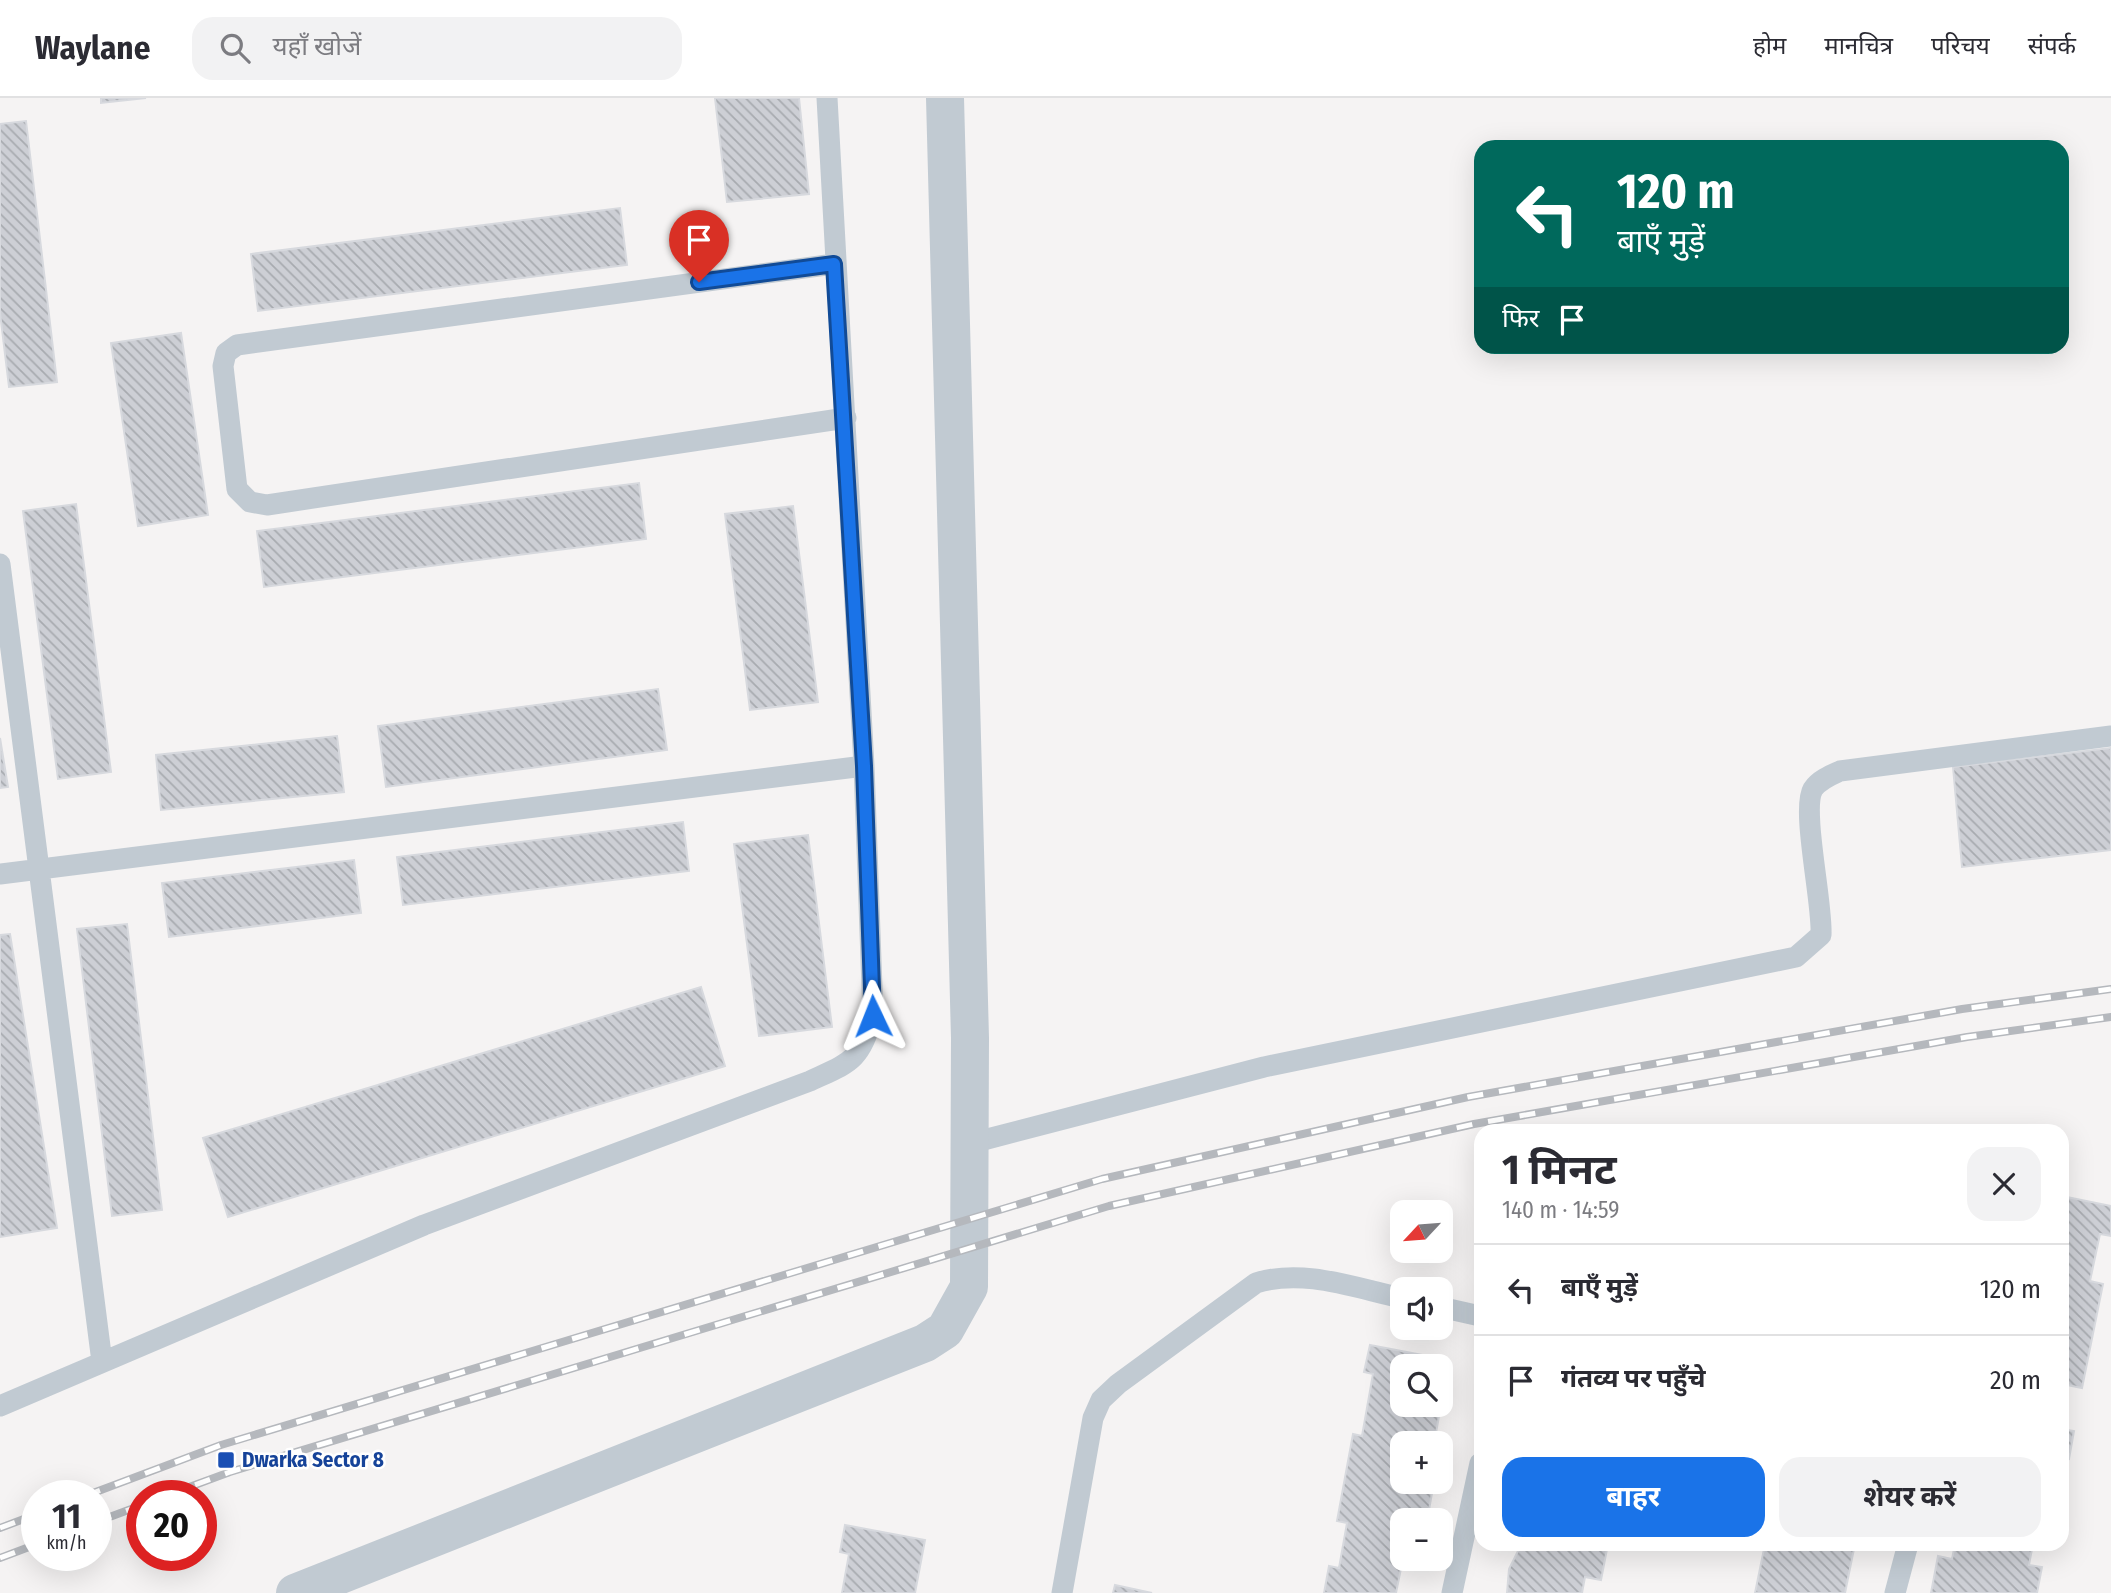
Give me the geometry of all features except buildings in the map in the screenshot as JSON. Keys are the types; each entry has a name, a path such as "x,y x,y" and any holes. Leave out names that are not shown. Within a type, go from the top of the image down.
{"street":[{"path":"295,1593 925,1343 945,1330 969,1287 970,1038 945,98"}],"lane":[{"path":"0,1406 424,1225 810,1081 850,1062 864,1048 873,1016 864,766 846,418 834,264 827,98"},
{"path":"834,264 237,345 226,353 223,366 237,489 250,502 267,505 846,418"},
{"path":"0,564 102,1362"},
{"path":"968,1144 1264,1067 1796,957 1821,935 1809,811 1812,790 1824,779 1840,771 2111,736"},
{"path":"0,874 864,766"},
{"path":"1062,1593 1093,1418 1101,1400 1118,1384 1256,1283 1277,1276 1307,1278 1390,1295"},
{"path":"1453,1310 1474,1315"},
{"path":"1451,1593 1474,1489"},
{"path":"1895,1593 1906,1551"}],"railway":[{"path":"112,1486 221,1445 1102,1179 1468,1097 1962,1009 2111,989"},
{"path":"208,1480 1109,1206 1474,1124 1967,1037 2111,1017"},
{"path":"112,1516 126,1511"},
{"path":"0,1528 21,1520"},
{"path":"0,1558 21,1550"}],"place":[{"name":"Dwarka Sector 8","path":"226,1460"}],"route":[{"path":"699,282 834,264 846,418 864,766 873,1016"}]}
